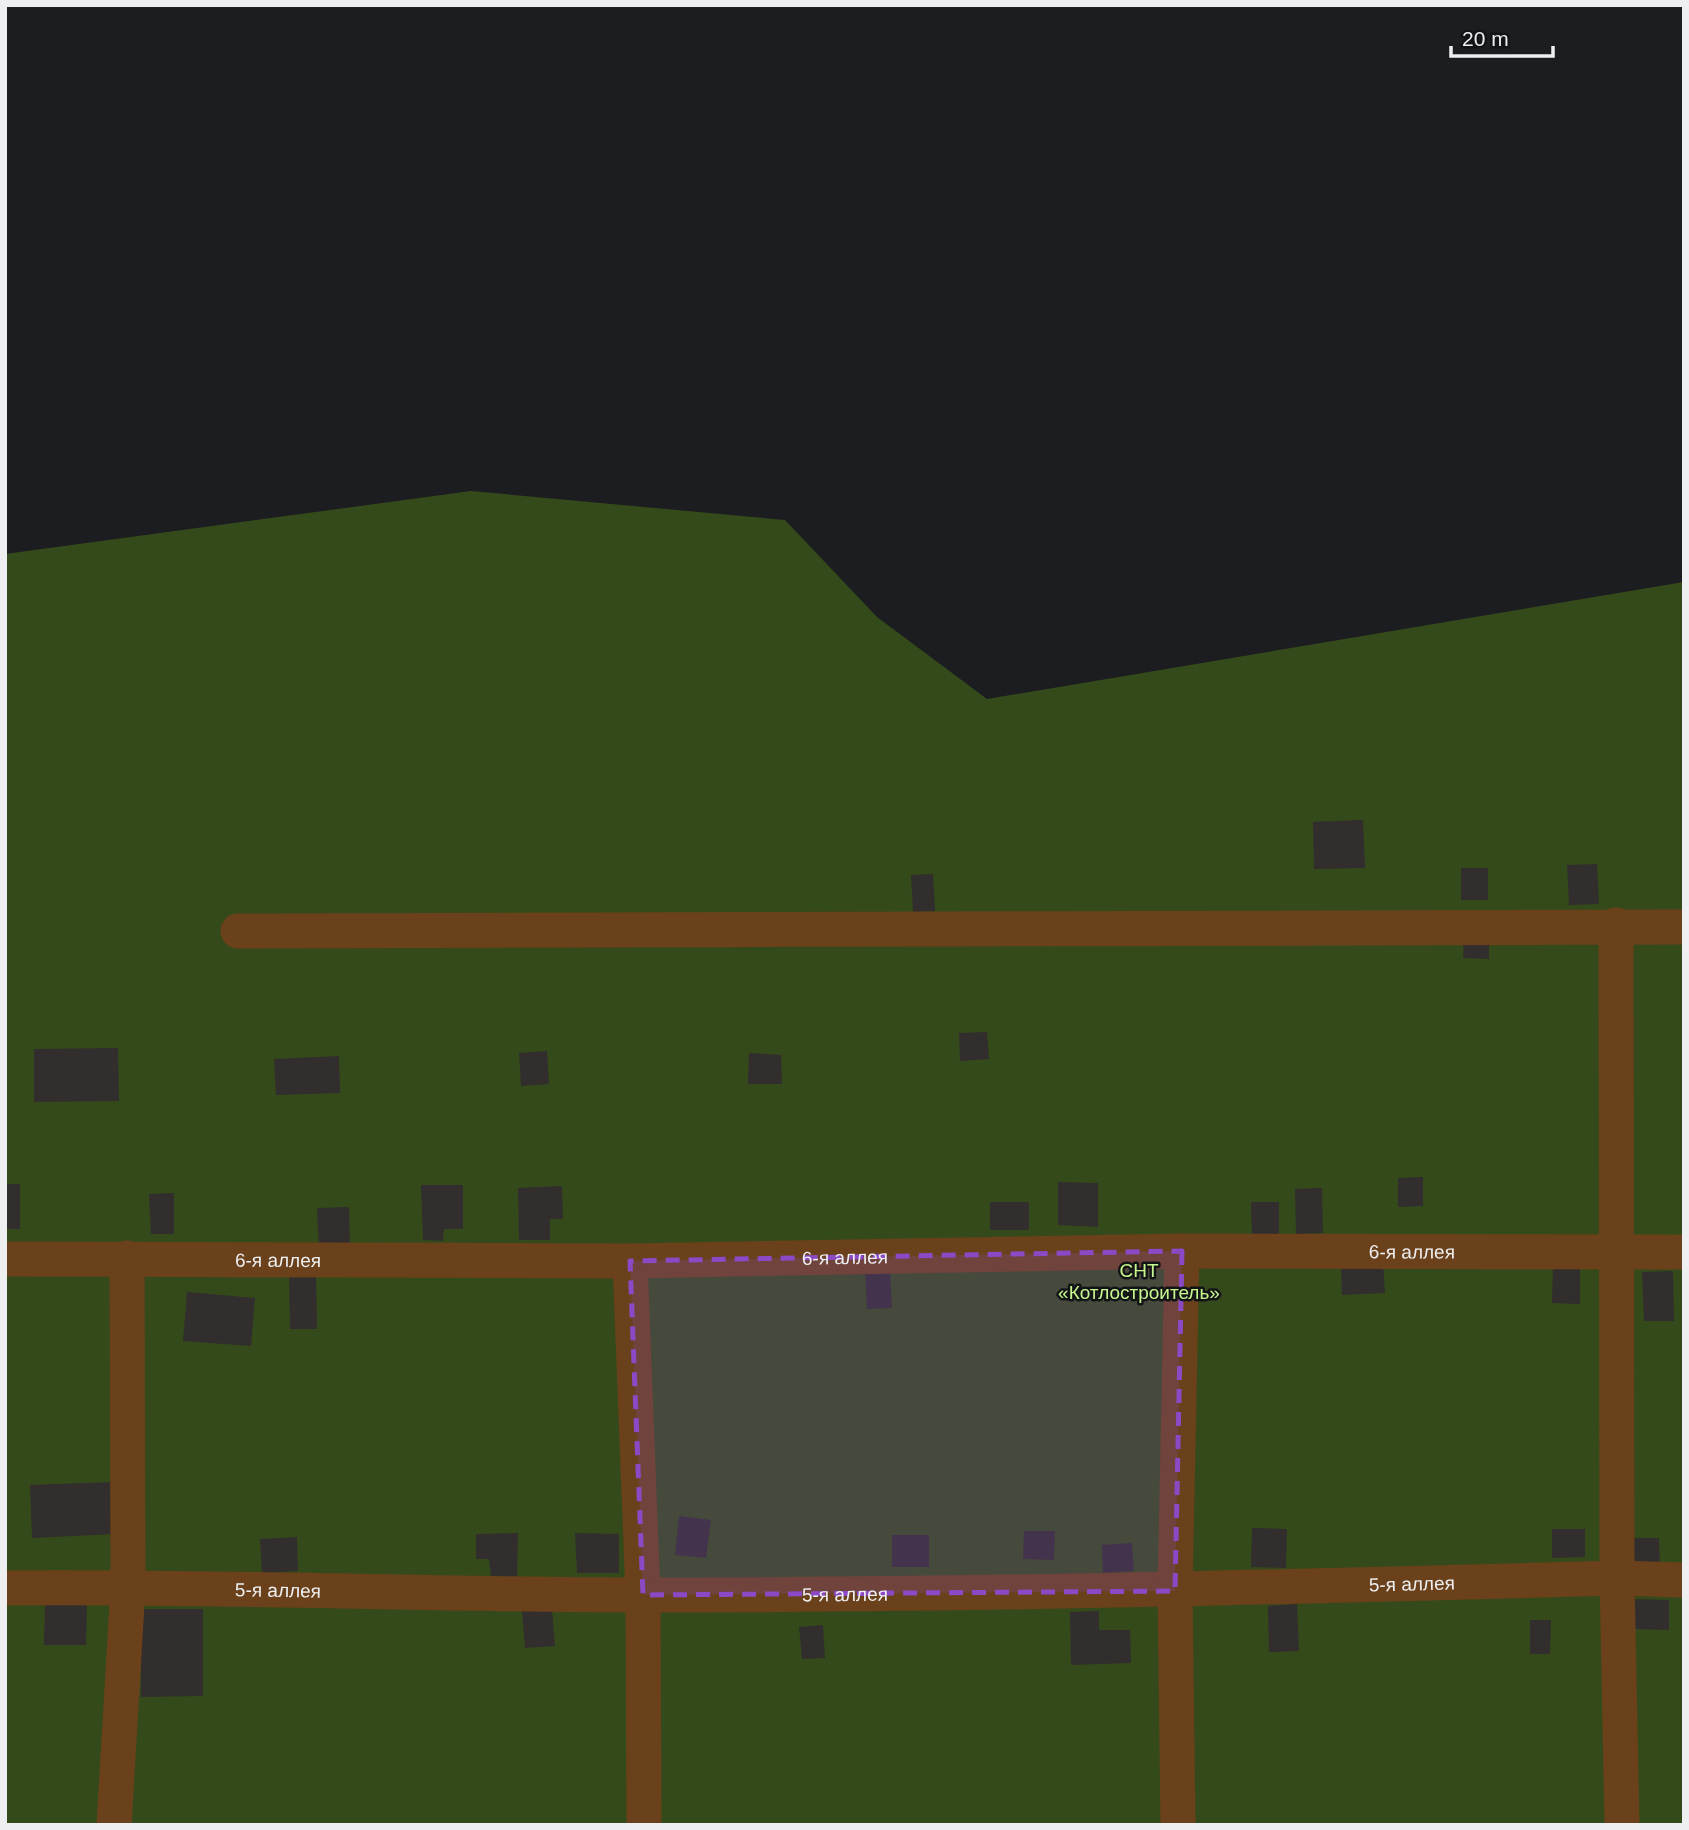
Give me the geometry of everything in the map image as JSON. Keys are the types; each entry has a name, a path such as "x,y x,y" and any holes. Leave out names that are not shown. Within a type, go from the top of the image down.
{"street":[{"path":"238,931 1616,925 1684,927"},
{"path":"1616,925 1617,1578 1622,1825"},
{"path":"1178,1825 1175,1591 1182,1251"},
{"name":"6-я аллея","path":"5,1259 630,1261 1182,1251 1684,1252"},
{"path":"114,1825 128,1587 127,1258"},
{"path":"630,1261 643,1595 644,1825"},
{"name":"5-я аллея","path":"5,1588 128,1587 643,1595 1175,1591 1617,1578 1684,1580"}],"highlighted area":[{"path":"1182,1251 1175,1591 643,1595 630,1261"}],"green space":[{"name":"СНТ «Котлостроитель»","path":"471,491 785,520 877,617 987,699 1684,582 1684,1825 5,1825 5,554"}],"building":[{"path":"1363,820 1365,868 1314,869 1313,822"},
{"path":"1597,864 1599,904 1569,905 1567,865"},
{"path":"1461,868 1488,868 1488,900 1461,900"},
{"path":"933,874 935,911 913,912 911,875"},
{"path":"1464,932 1489,934 1489,959 1463,958"},
{"path":"987,1032 989,1059 960,1061 959,1033"},
{"path":"118,1048 119,1101 34,1102 34,1049"},
{"path":"547,1051 549,1084 521,1086 519,1053"},
{"path":"749,1053 781,1055 782,1084 748,1084"},
{"path":"339,1056 340,1093 276,1095 274,1059"},
{"path":"1423,1177 1423,1206 1398,1207 1398,1178"},
{"path":"1058,1182 1098,1183 1098,1227 1058,1225"},
{"path":"5,1184 20,1184 20,1229 5,1229"},
{"path":"421,1185 463,1185 463,1229 444,1229 443,1241 423,1240"},
{"path":"562,1186 563,1219 550,1219 550,1240 519,1240 518,1188"},
{"path":"1322,1188 1323,1233 1296,1234 1295,1189"},
{"path":"174,1193 174,1234 151,1234 149,1194"},
{"path":"990,1202 1029,1202 1029,1230 990,1230"},
{"path":"1251,1202 1279,1202 1279,1239 1252,1239"},
{"path":"349,1207 350,1248 319,1249 317,1208"},
{"path":"1383,1263 1385,1293 1342,1295 1341,1265"},
{"path":"1553,1263 1580,1264 1580,1304 1552,1303"},
{"path":"890,1270 892,1308 867,1309 865,1271"},
{"path":"1673,1271 1674,1321 1644,1321 1642,1272"},
{"path":"289,1272 316,1272 317,1329 290,1329"},
{"path":"187,1292 255,1298 251,1346 183,1341"},
{"path":"114,1482 116,1534 32,1538 30,1485"},
{"path":"679,1516 711,1520 706,1558 675,1555"},
{"path":"1252,1528 1287,1529 1286,1568 1251,1567"},
{"path":"1552,1529 1585,1529 1585,1557 1552,1558"},
{"path":"1024,1531 1055,1531 1054,1560 1023,1559"},
{"path":"518,1533 517,1577 491,1576 489,1559 476,1559 476,1534"},
{"path":"575,1533 619,1534 619,1573 577,1573"},
{"path":"892,1535 929,1535 929,1567 892,1567"},
{"path":"297,1537 298,1571 262,1573 260,1539"},
{"path":"1633,1538 1659,1538 1660,1569 1635,1568"},
{"path":"1132,1543 1134,1571 1103,1573 1102,1545"},
{"path":"1634,1599 1669,1600 1669,1630 1633,1629"},
{"path":"45,1603 87,1604 86,1645 44,1645"},
{"path":"1297,1604 1299,1651 1269,1652 1268,1606"},
{"path":"141,1609 203,1609 203,1696 141,1697"},
{"path":"552,1609 555,1646 525,1648 522,1611"},
{"path":"1099,1611 1099,1630 1130,1630 1131,1663 1071,1665 1070,1612"},
{"path":"1530,1620 1551,1620 1550,1654 1530,1654"},
{"path":"823,1625 825,1658 802,1659 799,1627"}]}
